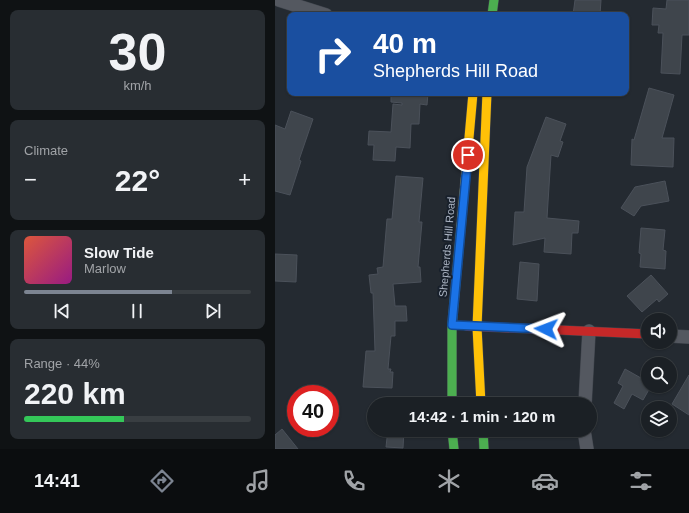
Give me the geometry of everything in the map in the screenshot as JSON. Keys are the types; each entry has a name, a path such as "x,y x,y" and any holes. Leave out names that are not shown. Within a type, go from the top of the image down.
{"main road":[{"path":"492,12 494,0"},
{"name":"Shepherds Hill Road","path":"452,397 452,325 473,96"},
{"path":"481,397 477,327 487,96"},
{"path":"452,325 641,334"},
{"path":"453,437 454,449"},
{"path":"483,437 484,449"}],"street":[{"path":"279,0 317,12"},
{"path":"585,397 589,331"},
{"path":"677,336 689,337"},
{"path":"585,437 587,449"}],"building":[{"path":"575,0 601,0 600,12 573,12"},
{"path":"667,0 689,0 689,35 682,35 680,74 661,73 663,33 658,33 659,25 652,25 653,8 666,9"},
{"path":"649,88 674,95 662,138 674,138 673,167 631,165 632,139 634,140"},
{"path":"391,96 428,96 427,105 420,104 419,124 411,124 410,148 396,147 395,161 373,160 374,145 368,145 369,131 391,132 393,104 402,105 402,103 391,102"},
{"path":"291,111 313,119 299,160 301,161 290,195 275,191 275,125 285,129"},
{"path":"546,117 566,124 560,141 563,142 558,157 551,155 547,218 579,221 578,233 572,233 571,254 544,252 545,238 513,245 515,212 524,212 527,167"},
{"path":"396,176 423,178 419,222 422,222 418,267 420,267 421,282 393,284 395,306 406,306 407,321 395,321 395,336 391,336 388,369 391,369 390,372 393,372 392,388 363,387 366,351 375,351 373,293 371,293 369,275 378,274 377,268 383,267 387,219 392,219"},
{"path":"665,181 669,201 641,206 634,216 621,208 635,187"},
{"path":"641,228 665,230 663,250 666,251 665,269 640,267 641,254 639,253"},
{"path":"275,254 297,255 296,282 275,281"},
{"path":"520,262 539,264 537,301 517,299"},
{"path":"651,275 668,294 659,302 657,299 642,312 627,296"},
{"path":"625,369 641,378 641,393 647,393 643,400 632,394 624,409 614,403 623,386 618,383"},
{"path":"689,375 689,415 677,407 677,401 674,401"},
{"path":"282,429 298,449 275,449 275,435"},
{"path":"386,437 404,437 403,448 386,447"}],"traffic: fast":[{"path":"492,12 494,0"},
{"path":"452,397 452,325 461,227"},
{"path":"453,437 454,449"},
{"path":"483,437 484,449"}],"traffic: slow":[{"path":"461,227 473,96"},
{"path":"481,397 477,327 487,96"}],"traffic: jam":[{"path":"467,326 641,334"}],"route":[{"path":"468,155 452,325 546,329"}]}
